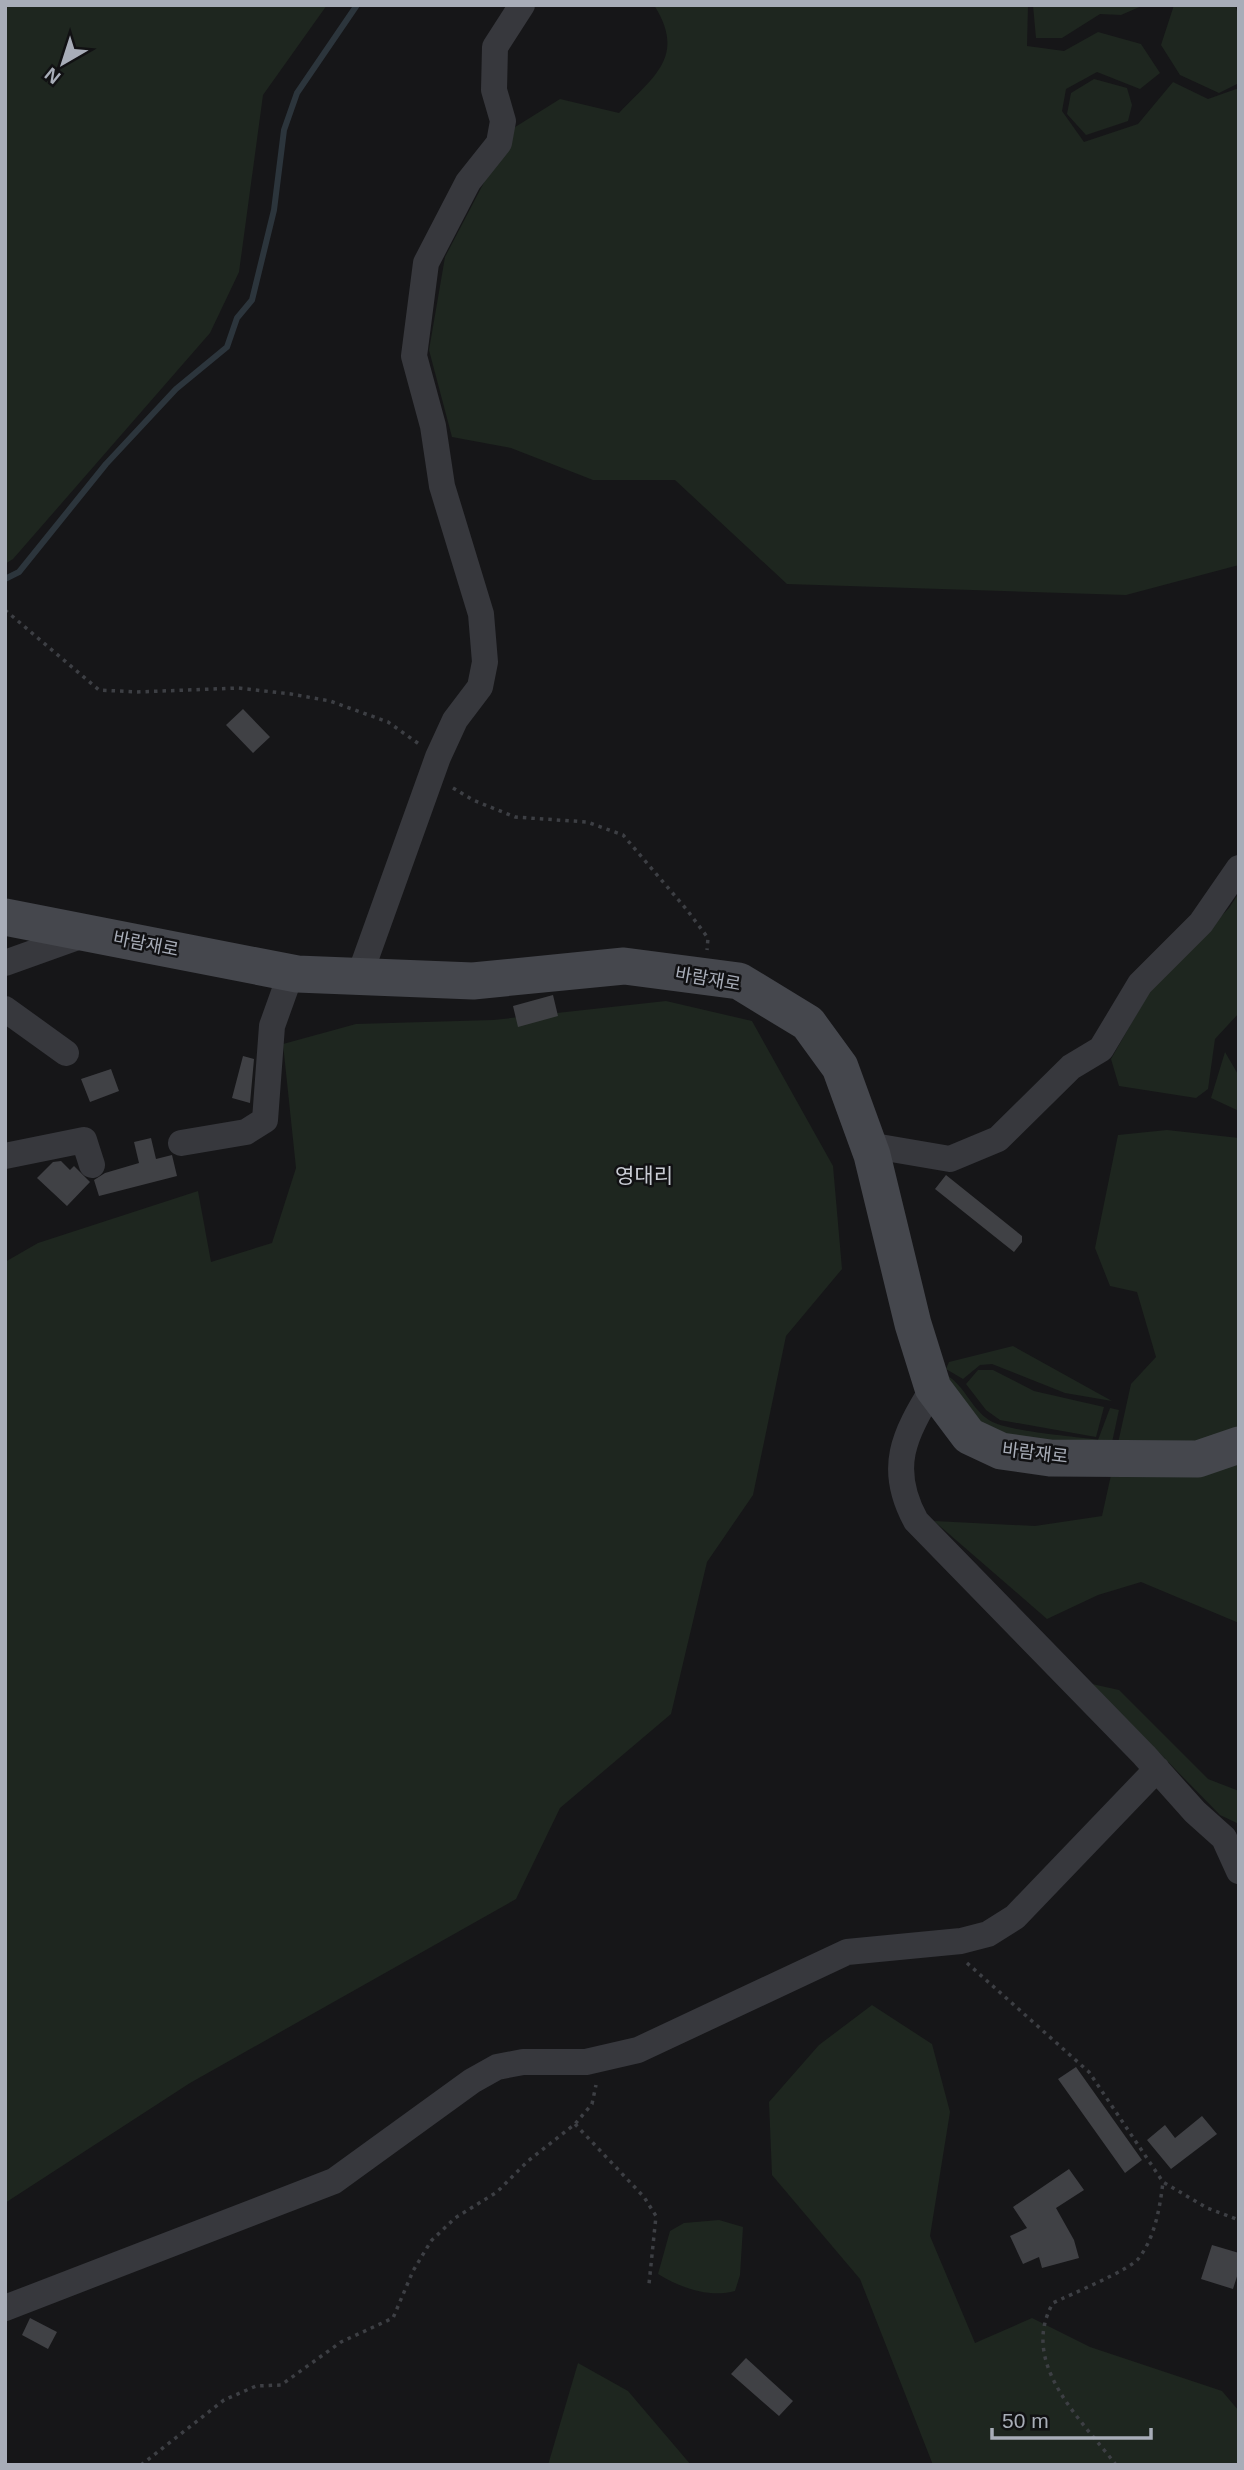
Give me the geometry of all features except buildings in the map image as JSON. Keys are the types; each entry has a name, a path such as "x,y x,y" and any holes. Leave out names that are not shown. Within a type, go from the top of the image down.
{"street":[{"path":"359,977 435,766 454,720 480,687 485,662 481,614 442,486 433,426 414,356 426,263 468,182 499,143 503,121 494,90 495,47 522,5"},
{"path":"868,1145 950,1159 998,1139 1072,1066 1101,1049 1140,984 1201,923 1239,868"},
{"name":"바람재로","path":"5,917 291,973 472,981 624,966 739,981 808,1023 840,1067 868,1145 913,1324 933,1388 969,1436 1001,1451 1051,1458 1198,1459 1239,1445"},
{"path":"5,963 88,933"},
{"path":"181,1143 246,1132 265,1120 272,1026 291,973"},
{"path":"5,1010 66,1053"},
{"path":"5,1156 84,1140 92,1165"},
{"path":"933,1388 908,1428 899,1480 905,1501 916,1521 1157,1769 1195,1812 1224,1838 1239,1871"},
{"path":"5,2308 334,2181 472,2081 497,2067 600,2059 638,2050 847,1952 945,1942 988,1934 1015,1917 1157,1769"}],"path":[{"path":"5,610 99,690 137,692 238,688 330,701 388,722 473,800 515,817 563,823 587,822 623,835 654,869 708,939 705,977"},
{"path":"945,1942 1090,2072 1163,2182 1207,2208 1239,2220"},
{"path":"141,2465 224,2400 256,2386 281,2385 341,2342 393,2318 412,2271 431,2241 455,2218 497,2192 528,2161 575,2124 592,2104 600,2059"},
{"path":"575,2124 644,2197 656,2216 649,2284"},
{"path":"1116,2465 1063,2398 1048,2367 1044,2342 1047,2313 1053,2304 1122,2271 1138,2259 1159,2214 1163,2182"}],"shaded area":[{"path":"5,5 327,5 263,95 239,272 210,333 13,559 5,564"},
{"path":"654,5 1028,5 1027,46 1064,51 1098,32 1141,44 1160,73 1140,89 1097,72 1066,89 1062,111 1084,142 1138,124 1173,82 1208,99 1239,88 1239,565 1126,595 787,584 675,480 593,480 511,448 452,437 429,350 445,257 512,129 560,99 619,113 654,77 662,65 667,39"},
{"path":"1033,5 1144,5 1121,15 1100,14 1062,38 1036,38"},
{"path":"1174,5 1235,5 1239,17 1239,83 1219,93 1180,75 1161,45"},
{"path":"1094,79 1127,88 1132,105 1128,121 1086,135 1067,114 1071,93"},
{"path":"1239,893 1239,1013 1215,1039 1208,1089 1196,1098 1119,1086 1111,1059 1152,987 1229,908"},
{"path":"666,1001 752,1021 833,1166 842,1269 786,1336 753,1495 707,1562 671,1714 560,1808 516,1899 190,2083 5,2203 5,1262 38,1243 198,1191 211,1262 272,1243 296,1168 283,1044 356,1024 493,1020"},
{"path":"1225,1052 1239,1076 1239,1111 1211,1098"},
{"path":"1167,1130 1239,1138 1239,1623 1141,1582 1098,1595 1047,1619 934,1521 1035,1526 1102,1516 1131,1384 1156,1357 1137,1292 1110,1286 1095,1248 1118,1135"},
{"path":"1013,1346 1112,1401 1065,1393 992,1364 980,1365 963,1379 946,1369 949,1362"},
{"path":"978,1370 993,1370 1034,1391 1104,1407 1096,1437 1000,1420 986,1410 966,1384"},
{"path":"948,1376 989,1420 1025,1431 1098,1440 1110,1408 1119,1410 1111,1447 1012,1440 966,1414"},
{"path":"1092,1684 1119,1690 1208,1779 1239,1791 1239,1824 1220,1815"},
{"path":"872,2005 932,2044 950,2112 930,2236 975,2343 1032,2318 1090,2347 1222,2391 1239,2411 1239,2465 933,2465 860,2279 772,2175 769,2102 819,2045"},
{"path":"719,2220 743,2227 740,2275 735,2291 716,2293 695,2290 658,2274 670,2231 684,2223"},
{"path":"578,2363 628,2391 691,2465 548,2465"}],"waterway":[{"path":"5,579 19,572 106,464 176,389 227,347 237,318 252,300 274,210 284,130 297,93 357,5"}],"district":[{"name":"영대리","path":"644,1175"}]}
